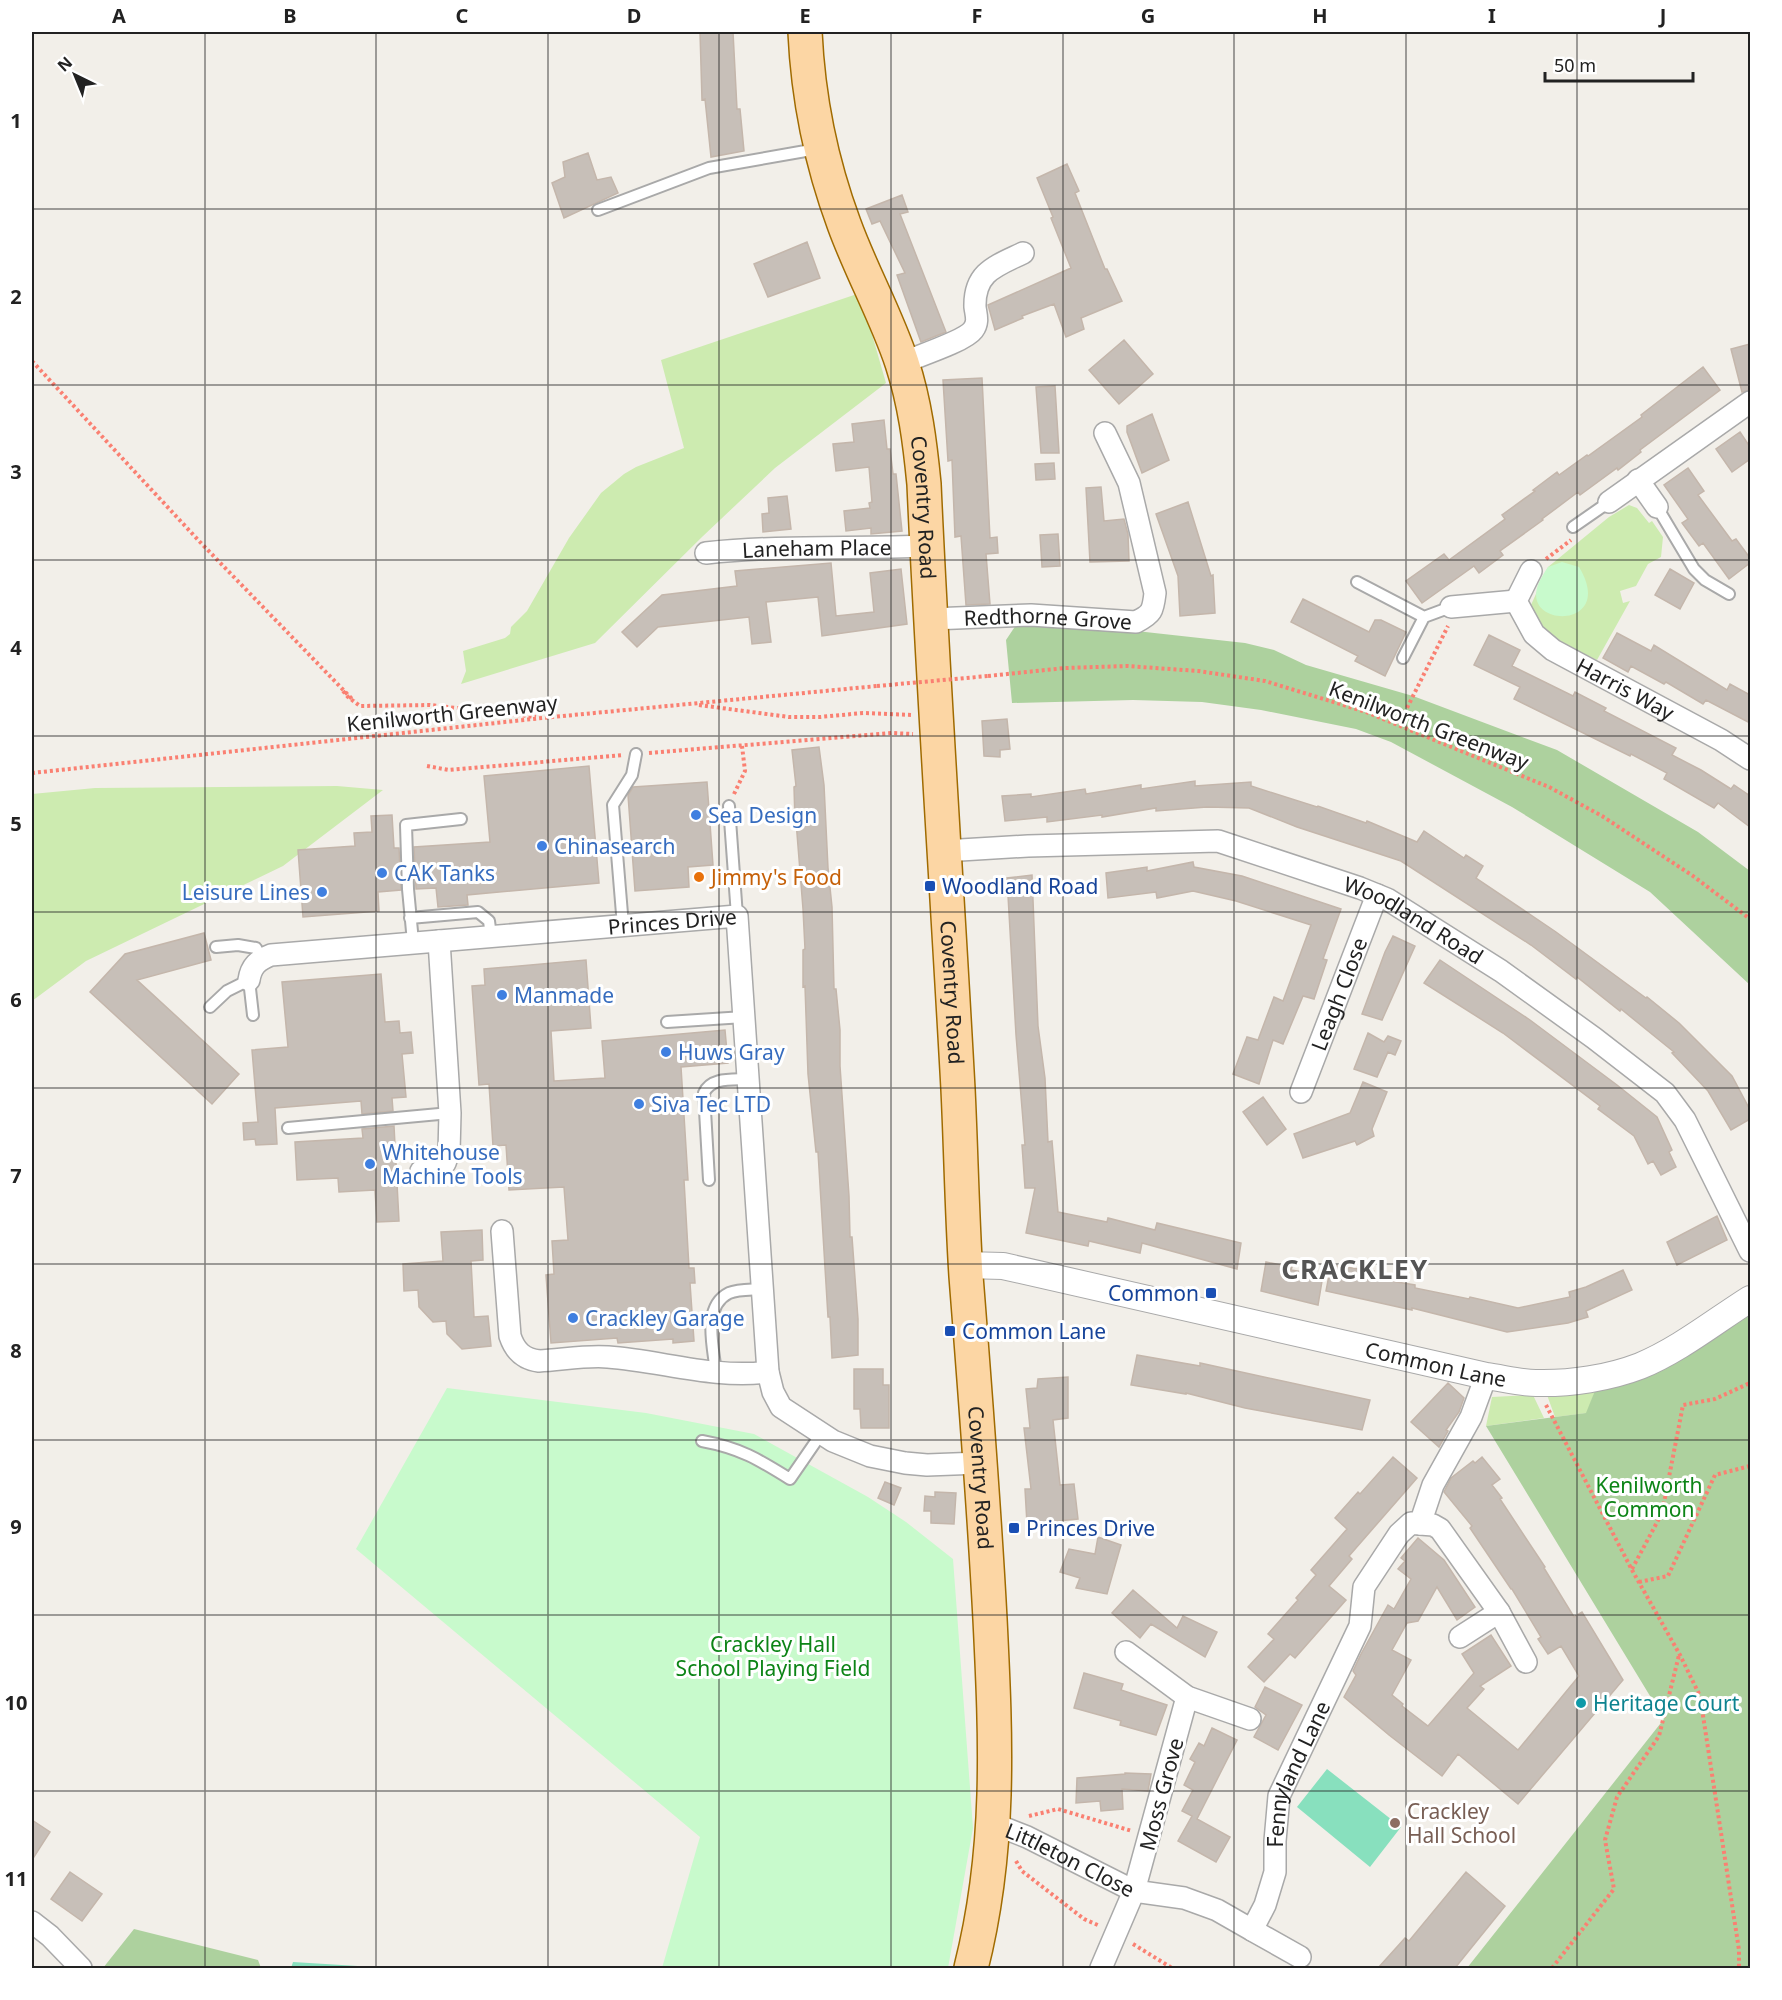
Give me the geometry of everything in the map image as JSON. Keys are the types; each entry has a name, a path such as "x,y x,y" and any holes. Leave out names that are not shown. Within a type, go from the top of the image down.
{"main road":[{"name":"Coventry Road","path":"805,32 808,84 820,148 844,224 902,363 916,412 920,443 932,619 965,1265 987,1555 995,1734 994,1824 986,1900 971,1968"}],"street":[{"path":"902,363 966,336 975,326 977,319 975,306 983,275 1023,253"},
{"path":"1609,502 1750,402"},
{"name":"Redthorne Grove","path":"932,619 1030,615 1136,622 1147,616 1154,608 1155,593 1129,483 1105,433"},
{"path":"1638,480 1657,507"},
{"name":"Laneham Place","path":"706,553 805,547 860,549 927,546"},
{"path":"1451,607 1516,602 1531,571"},
{"name":"Harris Way","path":"1516,602 1534,634 1553,650 1721,740 1750,759"},
{"name":"Woodland Road","path":"944,851 1028,846 1218,841 1387,899 1501,971 1594,1038 1665,1094 1685,1120 1750,1251"},
{"name":"Leagh Close","path":"1301,1092 1377,895"},
{"name":"Princes Drive","path":"262,958 271,955 413,942 737,916 768,1372 773,1392 781,1407 821,1434 870,1456 896,1462 927,1465 980,1463"},
{"path":"421,1171 439,1169 449,1157 450,1113 439,941"},
{"path":"249,980 250,971 262,958"},
{"path":"502,1231 508,1324 513,1346 529,1359 539,1361 605,1356 716,1373 747,1375 768,1372"},
{"name":"Common Lane","path":"965,1265 1004,1266 1486,1376 1534,1383 1624,1372 1674,1348 1750,1299"},
{"path":"1486,1376 1471,1417 1433,1485 1420,1524 1433,1525 1440,1529 1499,1612 1526,1662"},
{"name":"Fennyland Lane","path":"1252,1930 1265,1905 1275,1872 1279,1796 1360,1626 1364,1587 1399,1534 1411,1523 1420,1524"},
{"path":"1460,1637 1499,1612"},
{"path":"1126,1652 1187,1696 1250,1719"},
{"name":"Moss Grove","path":"1134,1891 1187,1696"},
{"name":"Littleton Close","path":"994,1824 1027,1837 1134,1891 1101,1968"},
{"path":"1134,1891 1184,1898 1217,1910 1300,1957"},
{"path":"32,1922 50,1936 81,1968"}],"lane":[{"path":"598,210 709,168 820,148"},
{"path":"1573,527 1609,502"},
{"path":"1657,507 1694,569 1705,580 1729,594"},
{"path":"1357,582 1424,617"},
{"path":"1403,658 1424,617 1451,607"},
{"path":"622,926 613,805 632,775 636,754"},
{"path":"729,806 737,916"},
{"path":"413,942 406,825 461,819"},
{"path":"410,918 478,912 489,921 491,936"},
{"path":"216,947 248,945 256,948 262,958"},
{"path":"210,1007 226,991 249,980 254,1015"},
{"path":"667,1023 744,1017"},
{"path":"709,1180 704,1093 707,1086 715,1082 748,1079"},
{"path":"288,1128 450,1113"},
{"path":"716,1373 711,1318 716,1306 730,1292 762,1289"},
{"path":"702,1440 744,1451 790,1479 821,1434"}],"path":[{"path":"32,361 200,542 360,706 430,705 542,718"},
{"path":"1399,724 1451,621 1451,607"},
{"name":"Kenilworth Greenway","path":"32,773 542,718 1065,668 1127,666 1198,671 1265,681 1366,712 1549,788 1581,805 1693,876 1750,919"},
{"path":"693,704 789,717 863,713 905,716 937,722"},
{"path":"427,766 449,770 742,746 892,733 937,722"},
{"path":"729,806 745,771 742,746"},
{"path":"1534,1383 1700,1696 1739,1968"},
{"path":"1632,1570 1662,1513 1683,1405 1715,1399 1750,1383"},
{"path":"1639,1582 1668,1576 1715,1476 1750,1466"},
{"path":"1552,1968 1614,1889 1605,1840 1617,1797 1659,1736 1680,1655"},
{"path":"1150,1836 1058,1809 994,1824 1022,1871 1084,1918 1116,1934 1172,1968"}],"green space":[{"path":"860,293 886,383 775,468 595,643 461,684 466,671 463,651 505,638 510,634 511,627 527,611 569,538 601,493 636,467 684,448 661,360"},
{"path":"1629,505 1637,508 1649,523 1652,521 1663,537 1661,557 1648,564 1636,586 1620,591 1623,603 1630,601 1597,660 1552,639 1533,614 1531,605 1548,567 1609,517"},
{"path":"1562,562 1579,567 1587,587 1586,602 1579,611 1568,616 1544,611 1537,601 1537,588 1548,567"},
{"path":"1018,622 1100,627 1245,643 1274,650 1306,665 1413,696 1557,750 1698,832 1750,871 1750,985 1650,892 1512,807 1391,742 1356,729 1261,710 1202,702 1133,700 1012,703 1006,640"},
{"path":"337,786 383,790 283,866 86,961 32,1001 32,794 95,788"},
{"name":"Kenilworth Common","path":"1750,1314 1750,1968 1467,1968 1664,1719 1486,1426 1586,1413 1596,1388 1657,1372"},
{"name":"Crackley Hall School Playing Field","path":"447,1388 646,1413 754,1434 868,1497 906,1522 953,1559 973,1828 948,1968 662,1968 700,1837 356,1549"},
{"path":"1596,1388 1587,1413 1555,1417 1547,1395"},
{"path":"1533,1395 1544,1418 1486,1426 1492,1397"},
{"path":"1327,1769 1401,1827 1370,1867 1297,1807"},
{"path":"134,1929 258,1960 261,1968 103,1968"},
{"path":"293,1962 390,1968 291,1968"}],"building":[{"path":"700,32 733,32 737,109 740,109 744,151 711,157 705,99 702,100"},
{"path":"588,153 597,180 611,177 618,193 564,218 552,183 565,177 563,162"},
{"path":"1067,164 1079,191 1075,193 1105,269 1122,301 1081,318 1084,329 1066,337 1054,304 1022,316 1023,318 995,330 988,305 1071,268 1037,178"},
{"path":"902,195 908,212 900,214 946,332 921,342 897,275 905,273 880,221 872,224 866,209"},
{"path":"807,242 820,278 768,297 754,264"},
{"path":"1124,340 1153,374 1119,404 1089,370"},
{"path":"1750,344 1750,390 1742,392 1731,349"},
{"path":"1703,367 1720,390 1640,450 1641,452 1618,470 1617,468 1580,495 1578,492 1542,519 1500,551 1503,555 1479,573 1474,566 1422,603 1406,581 1444,554 1449,560 1505,519 1502,515 1535,491 1533,490 1557,472 1559,475 1588,456 1642,417 1641,415"},
{"path":"982,378 990,538 997,537 998,553 986,554 990,604 966,605 961,536 955,537 952,460 948,461 943,380"},
{"path":"1055,386 1059,453 1041,453 1036,387"},
{"path":"1152,414 1169,460 1142,473 1127,432 1127,426"},
{"path":"884,420 887,449 890,449 893,474 896,474 902,531 871,534 871,528 846,531 844,511 870,508 869,503 872,502 869,467 836,471 833,444 854,442 852,424"},
{"path":"1740,432 1750,447 1750,459 1732,472 1716,449"},
{"path":"1054,463 1055,479 1036,480 1035,464"},
{"path":"1688,468 1704,491 1698,495 1732,541 1736,539 1750,558 1750,563 1729,579 1703,543 1699,546 1682,523 1688,519 1664,485"},
{"path":"1101,487 1104,521 1124,519 1128,534 1129,561 1090,562 1086,488"},
{"path":"787,496 791,529 763,532 762,514 769,513 768,498"},
{"path":"1188,502 1211,576 1213,575 1215,613 1180,616 1178,576 1156,514"},
{"path":"1058,534 1060,566 1042,567 1040,535"},
{"path":"831,563 836,616 874,612 870,573 901,569 907,624 822,636 818,597 766,602 771,642 752,644 749,617 658,627 637,647 622,632 662,595 737,586 735,571"},
{"path":"1670,569 1694,583 1680,609 1655,595"},
{"path":"1303,599 1369,632 1375,620 1381,620 1406,632 1385,676 1355,661 1358,656 1291,622"},
{"path":"1617,633 1651,651 1654,645 1727,690 1730,684 1750,695 1750,723 1706,700 1703,704 1666,682 1664,684 1631,666 1628,672 1603,658"},
{"path":"1489,635 1520,650 1512,666 1573,696 1575,692 1606,708 1604,711 1676,748 1672,755 1731,789 1734,785 1750,796 1750,827 1718,803 1714,808 1664,779 1667,773 1514,699 1520,687 1474,665"},
{"path":"1007,719 1010,749 1000,750 1000,757 984,756 982,721"},
{"path":"819,747 824,785 832,907 834,989 836,989 840,1030 850,1237 852,1237 858,1319 858,1355 832,1358 818,1152 816,1152 808,1074 805,986 803,987 803,950 805,949 792,750"},
{"path":"589,766 599,883 467,895 468,905 438,907 436,888 416,889 414,847 490,842 484,776"},
{"path":"1195,781 1195,786 1251,782 1251,786 1366,823 1367,821 1417,842 1424,831 1464,858 1466,855 1483,866 1476,878 1647,997 1679,1023 1732,1076 1750,1110 1750,1119 1731,1130 1708,1091 1672,1053 1674,1052 1577,977 1576,979 1531,945 1401,861 1297,827 1249,808 1207,807 1156,811 1156,808 1102,817 1102,815 1047,822 1047,817 1005,821 1002,796 1031,794 1031,797 1085,789 1086,794 1141,785 1141,789"},
{"path":"707,782 713,865 688,867 689,887 635,891 628,795 633,787"},
{"path":"392,815 394,848 399,848 401,890 378,892 379,911 303,917 298,850 355,846 354,833 372,832 371,816"},
{"path":"1193,862 1194,867 1242,876 1341,909 1323,959 1327,960 1314,999 1303,996 1283,1044 1273,1040 1259,1084 1233,1074 1247,1037 1258,1040 1274,997 1283,1001 1311,925 1236,901 1193,891 1157,898 1156,892 1108,898 1106,873 1147,867 1147,871"},
{"path":"1032,875 1038,1026 1045,1078 1048,1142 1052,1141 1058,1212 1107,1222 1108,1218 1155,1230 1157,1223 1241,1243 1237,1269 1142,1243 1140,1253 1089,1241 1088,1246 1026,1233 1035,1188 1025,1188 1022,1145 1025,1145 1007,878"},
{"path":"204,933 211,960 137,980 239,1074 212,1104 90,992 125,954"},
{"path":"1393,936 1415,946 1382,1020 1362,1014"},
{"path":"586,960 591,1028 551,1031 554,1081 605,1078 602,1041 725,1030 728,1063 681,1067 688,1180 684,1180 689,1268 694,1268 695,1283 690,1283 694,1341 673,1343 673,1339 618,1343 617,1338 551,1343 546,1275 554,1274 552,1241 568,1240 564,1187 509,1190 506,1145 493,1146 489,1084 479,1085 472,986 485,985 484,969"},
{"path":"1440,960 1530,1020 1657,1117 1672,1150 1669,1152 1676,1167 1661,1175 1653,1161 1648,1164 1634,1136 1598,1109 1600,1106 1503,1033 1424,983"},
{"path":"381,974 385,1022 399,1021 400,1033 411,1032 413,1053 402,1054 406,1097 392,1098 393,1111 362,1114 361,1101 275,1108 277,1144 256,1145 255,1139 244,1140 243,1123 258,1122 252,1050 288,1047 282,982"},
{"path":"1368,1033 1384,1042 1388,1036 1401,1041 1395,1055 1388,1052 1377,1077 1354,1069"},
{"path":"1363,1082 1387,1092 1372,1129 1374,1136 1357,1145 1355,1141 1303,1158 1294,1134 1350,1113"},
{"path":"1263,1097 1286,1129 1267,1145 1243,1112"},
{"path":"394,1126 399,1221 377,1222 375,1190 339,1192 338,1178 297,1180 295,1142 363,1138 362,1129"},
{"path":"1717,1216 1727,1240 1677,1265 1667,1242"},
{"path":"482,1230 483,1260 471,1261 474,1317 488,1316 491,1346 462,1349 447,1334 446,1321 433,1322 419,1307 418,1290 404,1291 403,1264 443,1261 441,1232"},
{"path":"1266,1262 1292,1267 1291,1270 1323,1275 1318,1305 1261,1291"},
{"path":"1331,1265 1374,1271 1372,1278 1518,1308 1570,1297 1569,1292 1623,1270 1632,1290 1586,1311 1588,1317 1568,1323 1507,1332 1412,1308 1412,1310 1326,1291"},
{"path":"1137,1355 1200,1366 1200,1363 1370,1400 1362,1430 1245,1408 1186,1393 1131,1385"},
{"path":"854,1369 883,1369 883,1385 889,1385 889,1428 861,1428 860,1409 854,1409"},
{"path":"1068,1377 1068,1418 1053,1420 1060,1485 1074,1484 1078,1519 1027,1524 1025,1489 1031,1489 1024,1428 1030,1428 1026,1389 1037,1388 1038,1379"},
{"path":"1448,1383 1464,1398 1459,1412 1446,1430 1448,1431 1439,1447 1411,1422"},
{"path":"1393,1457 1417,1478 1349,1556 1352,1559 1329,1586 1346,1600 1295,1658 1290,1654 1264,1682 1248,1667 1274,1639 1268,1634 1298,1600 1296,1598 1316,1575 1311,1570 1347,1529 1335,1518"},
{"path":"1482,1457 1500,1479 1492,1485 1502,1498 1500,1499 1545,1567 1574,1617 1582,1612 1623,1680 1518,1804 1458,1754 1442,1776 1344,1697 1356,1675 1353,1671 1361,1654 1388,1605 1394,1609 1411,1579 1398,1569 1405,1561 1401,1558 1418,1538 1444,1560 1475,1607 1457,1620 1437,1587 1418,1621 1407,1623 1392,1650 1411,1660 1392,1695 1403,1704 1402,1706 1428,1726 1474,1673 1462,1654 1491,1635 1511,1666 1480,1686 1484,1689 1467,1708 1518,1750 1579,1676 1561,1646 1548,1654 1538,1639 1541,1637 1512,1589 1470,1528 1472,1526 1444,1492 1451,1478"},
{"path":"885,1482 901,1488 894,1505 878,1498"},
{"path":"935,1492 956,1493 954,1524 931,1523 931,1511 924,1511 925,1496 935,1497"},
{"path":"1098,1537 1121,1545 1107,1594 1076,1588 1080,1578 1060,1572 1069,1549 1095,1554"},
{"path":"1133,1590 1177,1628 1183,1616 1217,1632 1205,1657 1151,1624 1140,1638 1112,1613"},
{"path":"1084,1673 1123,1684 1121,1690 1167,1705 1156,1735 1120,1725 1121,1721 1074,1708"},
{"path":"1265,1687 1302,1705 1278,1750 1254,1737 1266,1715 1255,1707"},
{"path":"1212,1728 1237,1740 1197,1819 1230,1837 1216,1862 1178,1841 1192,1816 1182,1811 1193,1790 1184,1785 1195,1762 1190,1759 1199,1743 1204,1746"},
{"path":"1125,1773 1151,1774 1148,1791 1122,1789 1123,1809 1101,1811 1100,1801 1076,1803 1077,1778"},
{"path":"32,1820 50,1832 32,1860"},
{"path":"70,1872 102,1894 82,1921 51,1899"},
{"name":"Crackley Hall School","path":"1466,1872 1505,1906 1455,1968 1378,1968 1405,1938 1409,1941"}],"place":[{"name":"Sea Design","path":"696,815"},
{"name":"Chinasearch","path":"542,846"},
{"name":"CAK Tanks","path":"382,873"},
{"name":"Jimmy's Food","path":"699,877"},
{"name":"Woodland Road","path":"930,886"},
{"name":"Leisure Lines","path":"322,892"},
{"name":"Manmade","path":"502,995"},
{"name":"Huws Gray","path":"666,1052"},
{"name":"Siva Tec LTD","path":"639,1104"},
{"name":"Whitehouse Machine Tools","path":"370,1164"},
{"name":"Common","path":"1211,1293"},
{"name":"Crackley Garage","path":"573,1318"},
{"name":"Common Lane","path":"950,1331"},
{"name":"Princes Drive","path":"1014,1528"},
{"name":"Heritage Court","path":"1581,1703"},
{"name":"Crackley Hall School","path":"1395,1823"}],"district":[{"name":"CRACKLEY","path":"1355,1268"}]}
